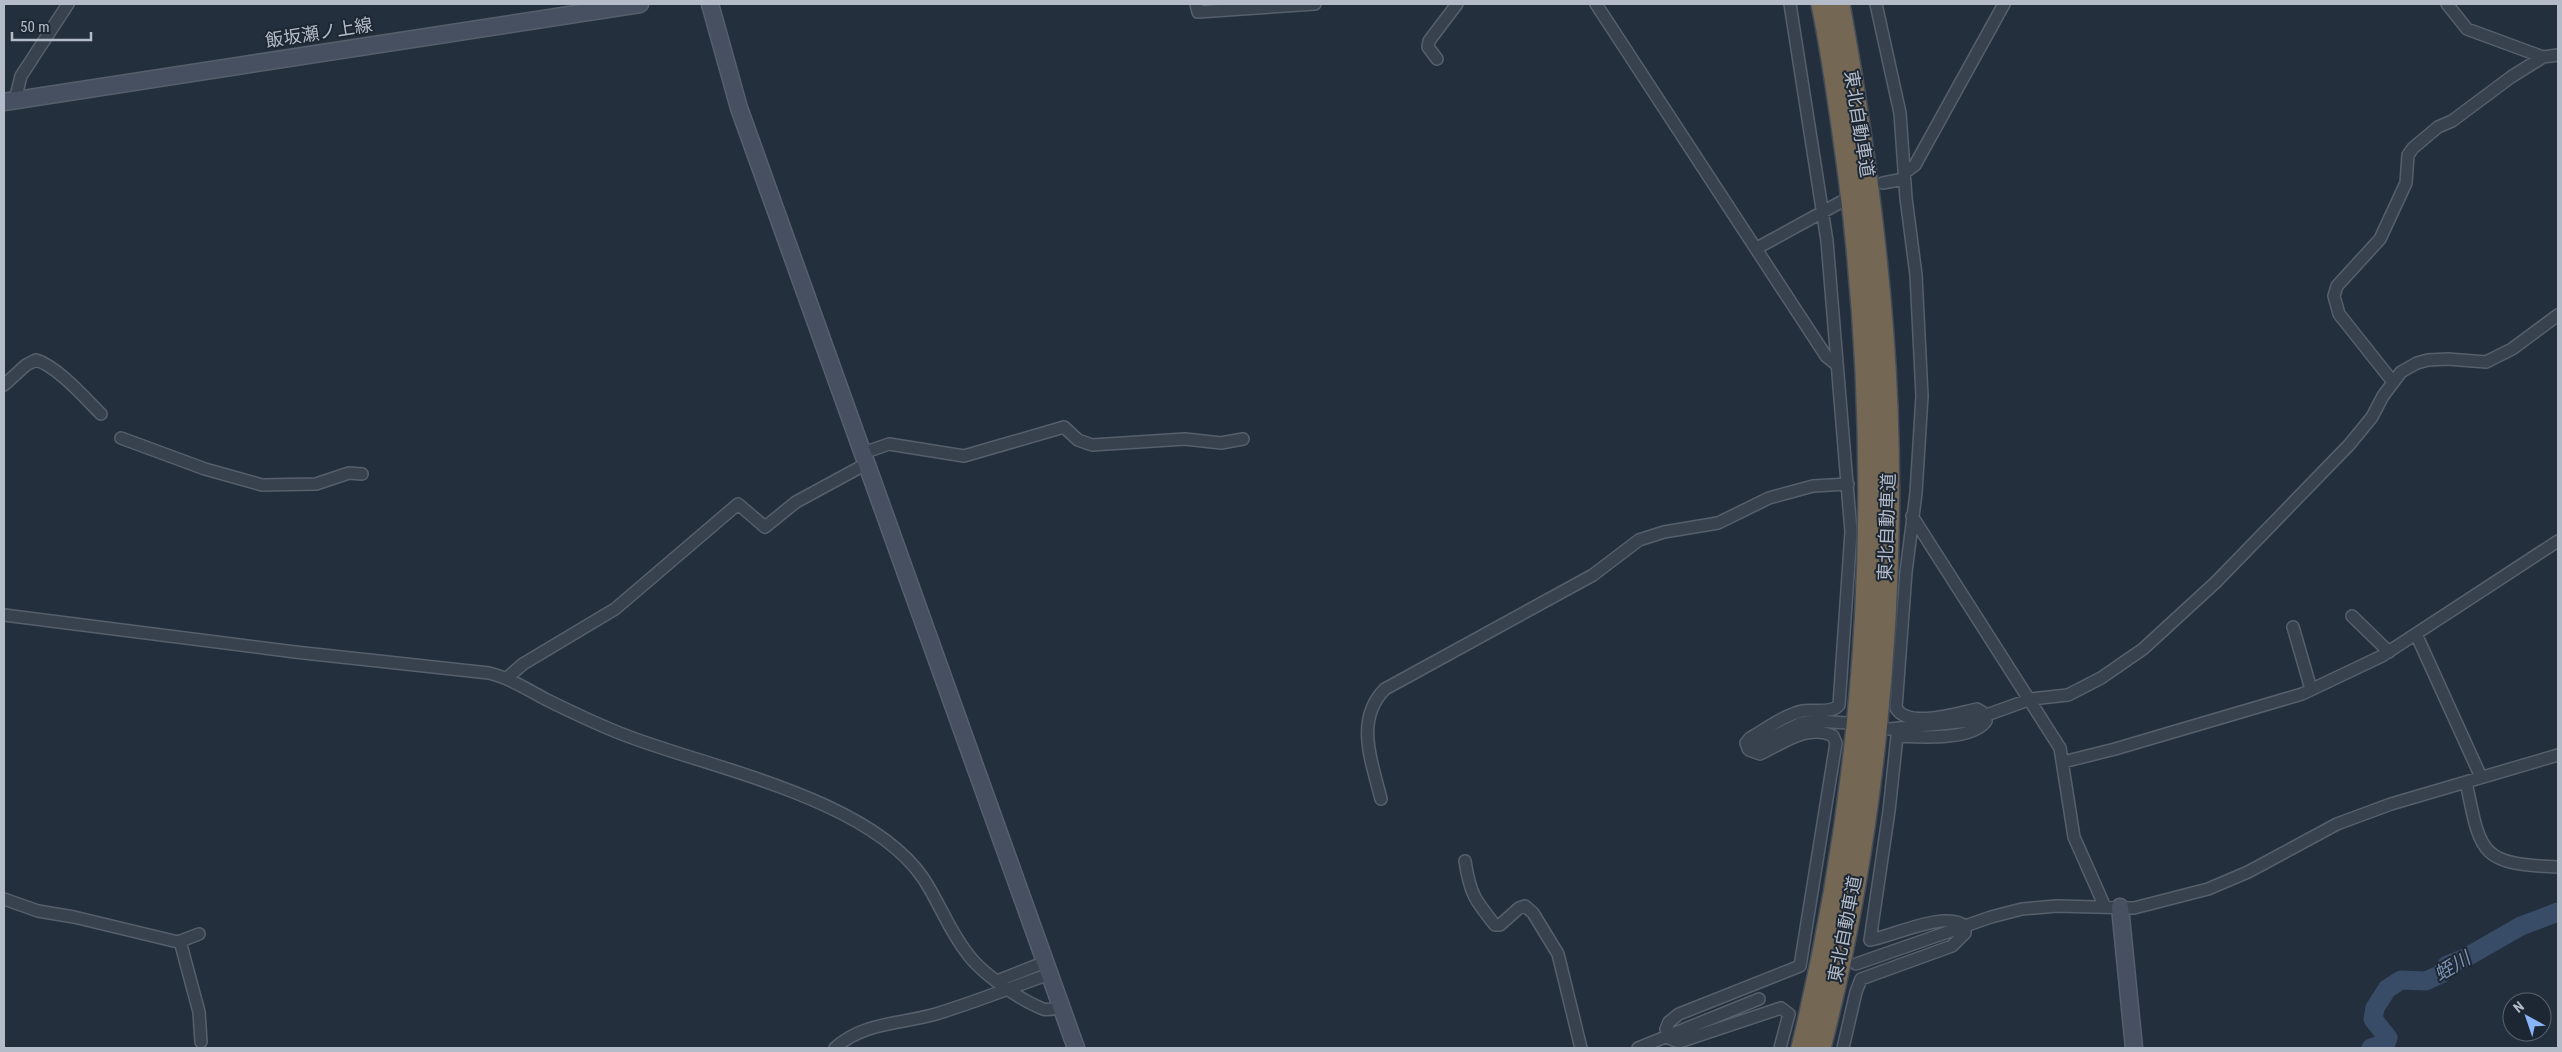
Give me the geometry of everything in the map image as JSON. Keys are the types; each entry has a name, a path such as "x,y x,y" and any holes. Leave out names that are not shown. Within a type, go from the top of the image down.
{"highway":[{"name":"東北自動車道","path":"1802,1048 1824,952 1848,810 1865,653 1869,549 1870,450 1864,330 1856,232 1842,125 1822,4"},
{"name":"東北自動車道","path":"1820,1048 1841,953 1866,809 1882,650 1888,476 1887,406 1879,290 1867,174 1839,4"}],"street":[{"path":"9,101 21,76 68,4"},
{"name":"飯坂瀬ノ上線","path":"9,101 640,4"},
{"path":"710,4 739,108 1076,1048"},
{"path":"1196,4 1198,12 1315,4"},
{"path":"1437,59 1428,47 1429,41 1457,4"},
{"path":"1596,4 1826,356 1837,365"},
{"path":"1780,1048 1789,1014 1781,1008 1679,1042 1673,1041 1666,1029 1669,1022 1679,1014 1796,970 1801,964 1836,741 1830,734 1811,732 1781,742 1760,754 1755,754 1748,749 1746,743 1750,738 1790,715 1803,711 1833,710 1841,702 1851,532 1848,484 1823,211 1790,4"},
{"path":"1876,4 1900,113 1904,176 1916,275 1922,396 1916,493 1912,516 1896,708 1900,714 1909,718 1945,717 1977,709 1985,716 1986,721 1981,728 1966,733 1931,738 1896,736 1889,811 1870,940 1938,922 1954,920 1965,926"},
{"path":"1883,183 1904,176 1915,165 2004,4"},
{"path":"2447,4 2467,29 2543,57"},
{"path":"2393,382 2339,314 2334,296 2337,286 2380,239 2406,183 2408,155 2412,148 2438,127 2452,121 2543,57 2558,55"},
{"path":"1757,248 1842,202"},
{"path":"1889,728 1950,724 1985,716 2031,699 2068,695 2080,691 2143,649 2216,582 2349,445 2372,417 2393,382 2407,368 2428,360 2448,359 2486,362 2512,349 2558,315"},
{"path":"4,385 26,365 36,360 54,371 101,414"},
{"path":"507,678 523,664 615,609 738,504 765,527 796,502 889,444 964,456 1064,427 1078,440 1092,445 1185,439 1220,443 1243,439"},
{"path":"121,438 205,469 262,485 316,484 349,473 362,474"},
{"path":"1381,799 1366,727 1375,702 1385,688 1576,585 1606,566 1639,540 1664,532 1718,523 1769,498 1813,486 1848,484"},
{"path":"1912,516 2031,699 2060,748 2074,837 2112,907 2134,1048"},
{"path":"2063,762 2115,750 2292,697 2311,689 2389,652 2558,541"},
{"path":"4,616 295,652 489,673 507,678 563,708 630,737 741,772 826,807 865,826 896,848 911,863 922,877 967,954 997,981 1044,1009 1061,1007"},
{"path":"2352,616 2389,652"},
{"path":"2293,627 2311,689"},
{"path":"2416,634 2481,778"},
{"path":"1748,749 1809,721 1847,723"},
{"path":"1856,964 1965,926 2022,909 2057,906 2134,908 2208,889 2248,872 2336,824 2391,804 2558,755"},
{"path":"2466,782 2474,820 2484,847 2495,857 2520,866 2558,867"},
{"path":"1465,861 1467,880 1472,896 1495,925 1500,925 1519,908 1525,906 1533,914 1552,943 1561,961 1581,1048"},
{"path":"4,898 38,911 180,941 199,934"},
{"path":"1843,1048 1856,992 1862,980 1952,946 1965,933 1965,926"},
{"path":"180,941 199,1012 201,1042"},
{"path":"997,981 1047,968"},
{"path":"835,1048 857,1033 872,1027 934,1014 980,1000 1047,968"},
{"path":"1638,1048 1668,1034 1759,999"}],"waterway":[{"name":"蛭川","path":"2371,1048 2386,1043 2388,1038 2373,1019 2375,1008 2387,989 2401,980 2426,981 2441,974 2447,965 2465,958 2521,926 2558,912"}]}
